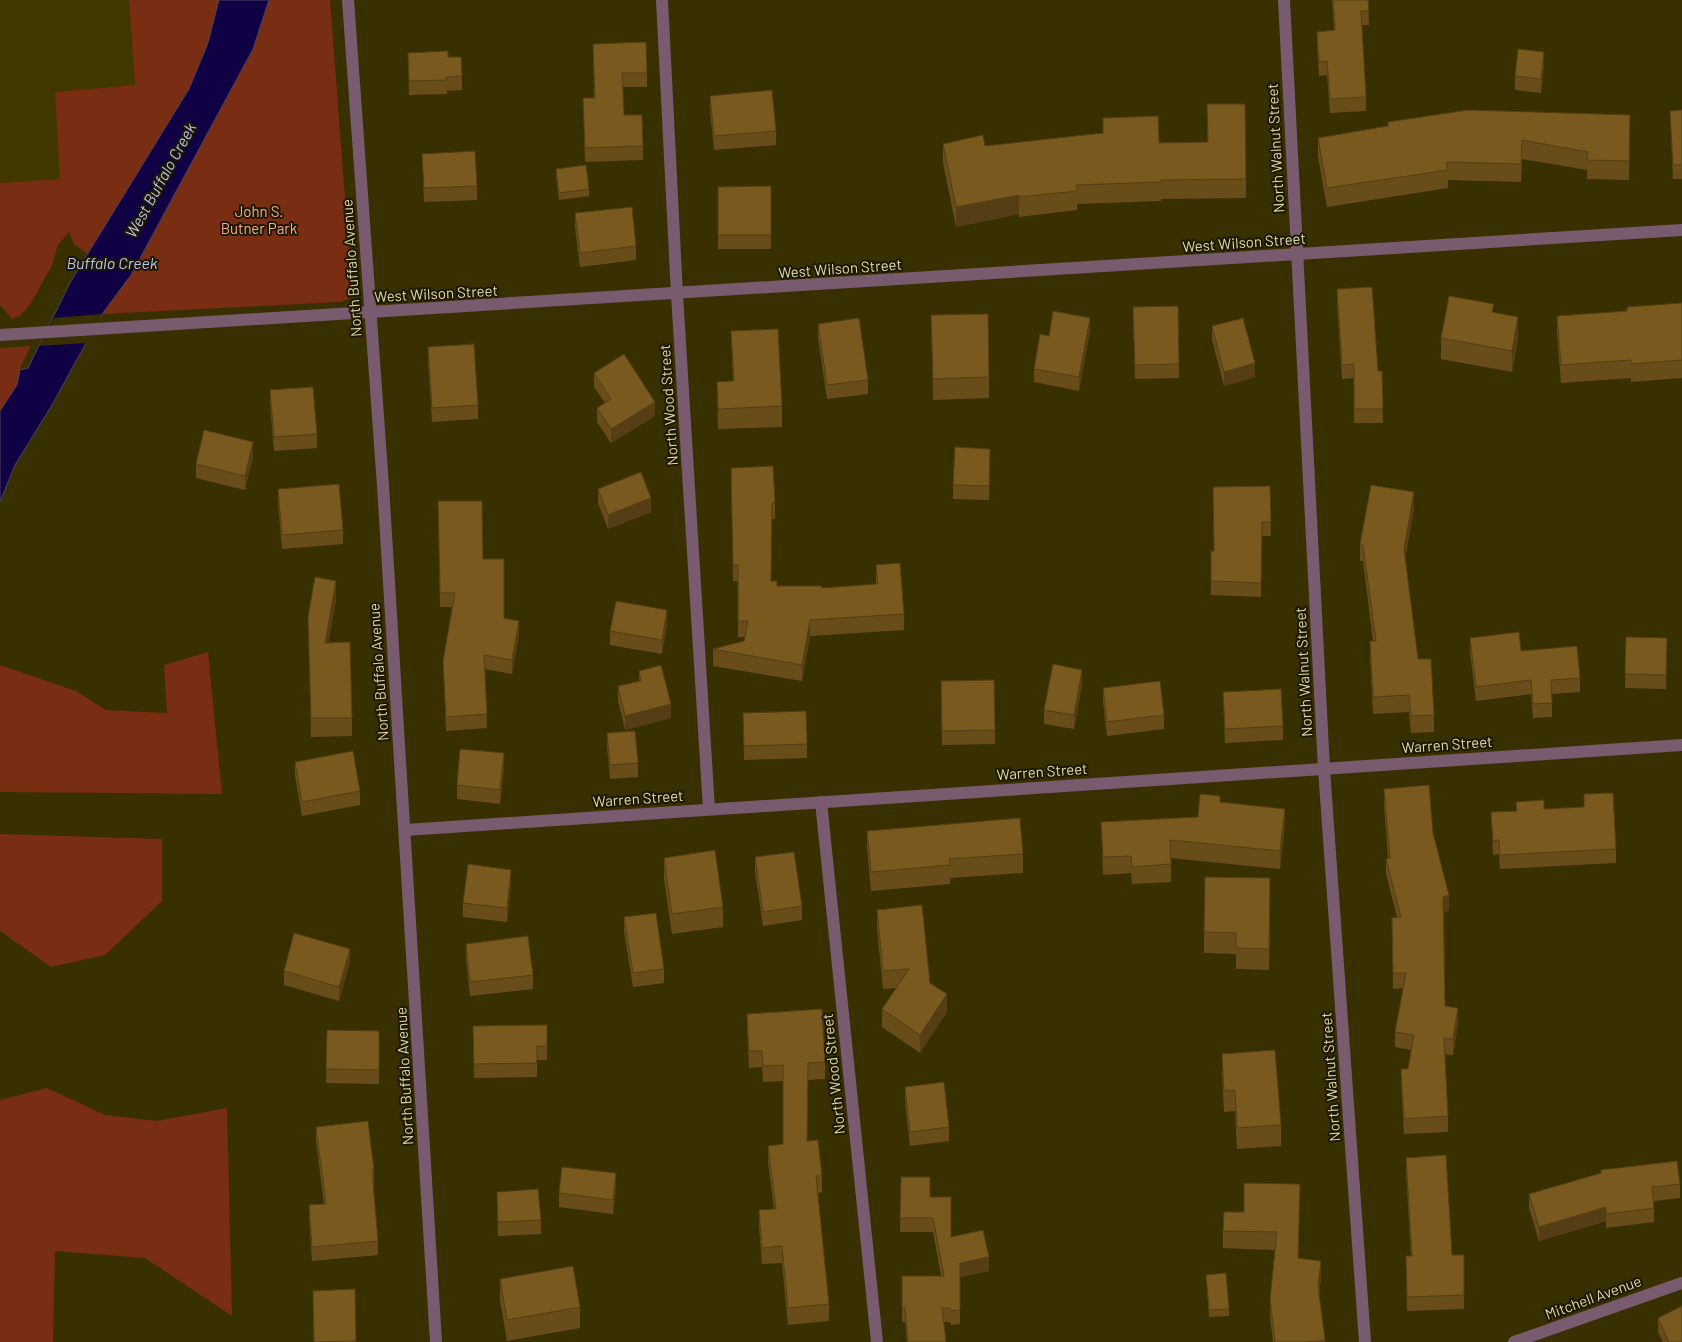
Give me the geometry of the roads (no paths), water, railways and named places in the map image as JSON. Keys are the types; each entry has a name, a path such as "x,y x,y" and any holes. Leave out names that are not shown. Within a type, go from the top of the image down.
{"street":[{"name":"North Buffalo Avenue","path":"348,0 405,830 436,1342"},
{"name":"North Wood Street","path":"662,0 677,295 709,809"},
{"name":"North Walnut Street","path":"1284,0 1324,769 1365,1342"},
{"name":"West Wilson Street","path":"0,335 677,295 1682,230"},
{"name":"Warren Street","path":"405,830 1682,746"},
{"name":"North Wood Street","path":"821,802 877,1342"},
{"name":"Mitchell Avenue","path":"1514,1342 1682,1282"}],"water":[{"name":"Buffalo Creek","path":"219,0 269,0 253,49 131,275 102,314 52,405 15,465 0,502 0,411 17,385 20,370 28,368 71,281 189,89 208,43"}],"water label":[{"name":"West Buffalo Creek","path":"160,180"}],"park label":[{"name":"John S. Butner Park","path":"259,220"}]}
